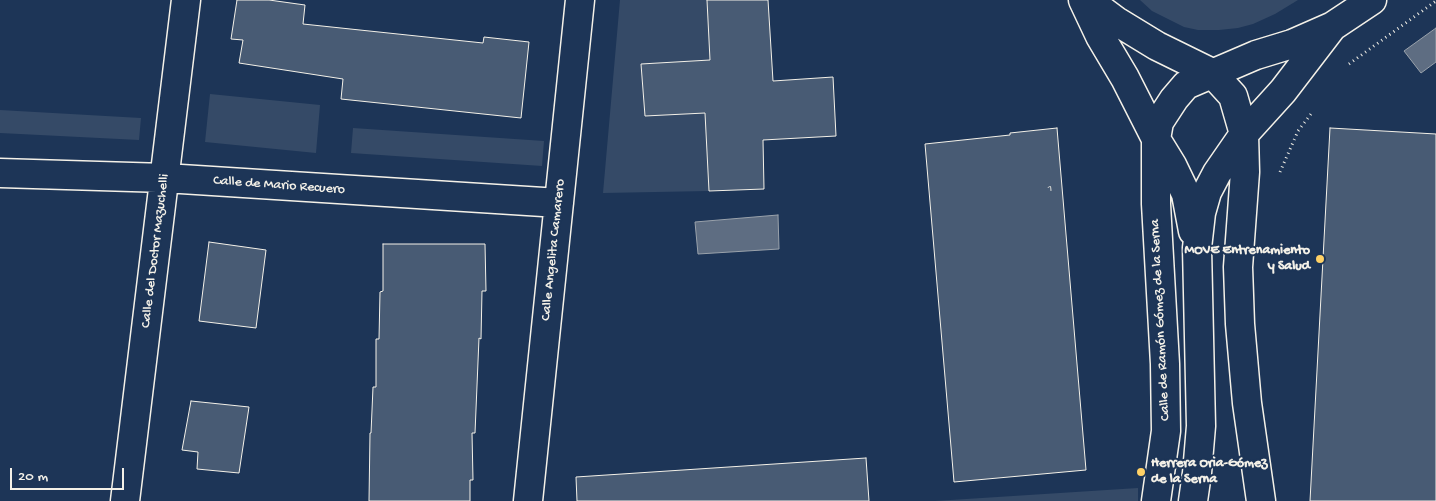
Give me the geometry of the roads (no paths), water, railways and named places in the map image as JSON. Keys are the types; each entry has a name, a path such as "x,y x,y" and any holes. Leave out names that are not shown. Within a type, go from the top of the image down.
{"street":[{"name":"Calle del Doctor Mazuchelli","path":"125,501 186,0"},
{"name":"Calle Angelita Camarero","path":"528,501 580,0"},
{"name":"Calle de Ramón Gómez de la Serna","path":"1083,0 1100,36 1125,78 1186,194 1196,248 1201,426 1198,473 1193,501"},
{"path":"1088,0 1157,46 1212,73 1233,96 1244,134 1245,172 1238,268 1240,324 1247,403 1260,501"},
{"name":"Calle de Ramón Gómez de la Serna","path":"1156,501 1166,431 1165,364 1156,204 1156,139 1159,122 1186,84 1256,55 1292,44 1333,26 1372,0"},
{"name":"Calle de Ramón Gómez de la Serna","path":"1196,248 1201,213 1207,192 1217,173 1244,134 1283,91 1333,26"},
{"name":"Calle de Mario Recuero","path":"0,173 165,178 559,203"}],"place":[{"name":"MOVE Entrenamiento y Salud","path":"1320,259"},
{"name":"Herrera Oria-Gómez de la Serna","path":"1141,472"}]}
